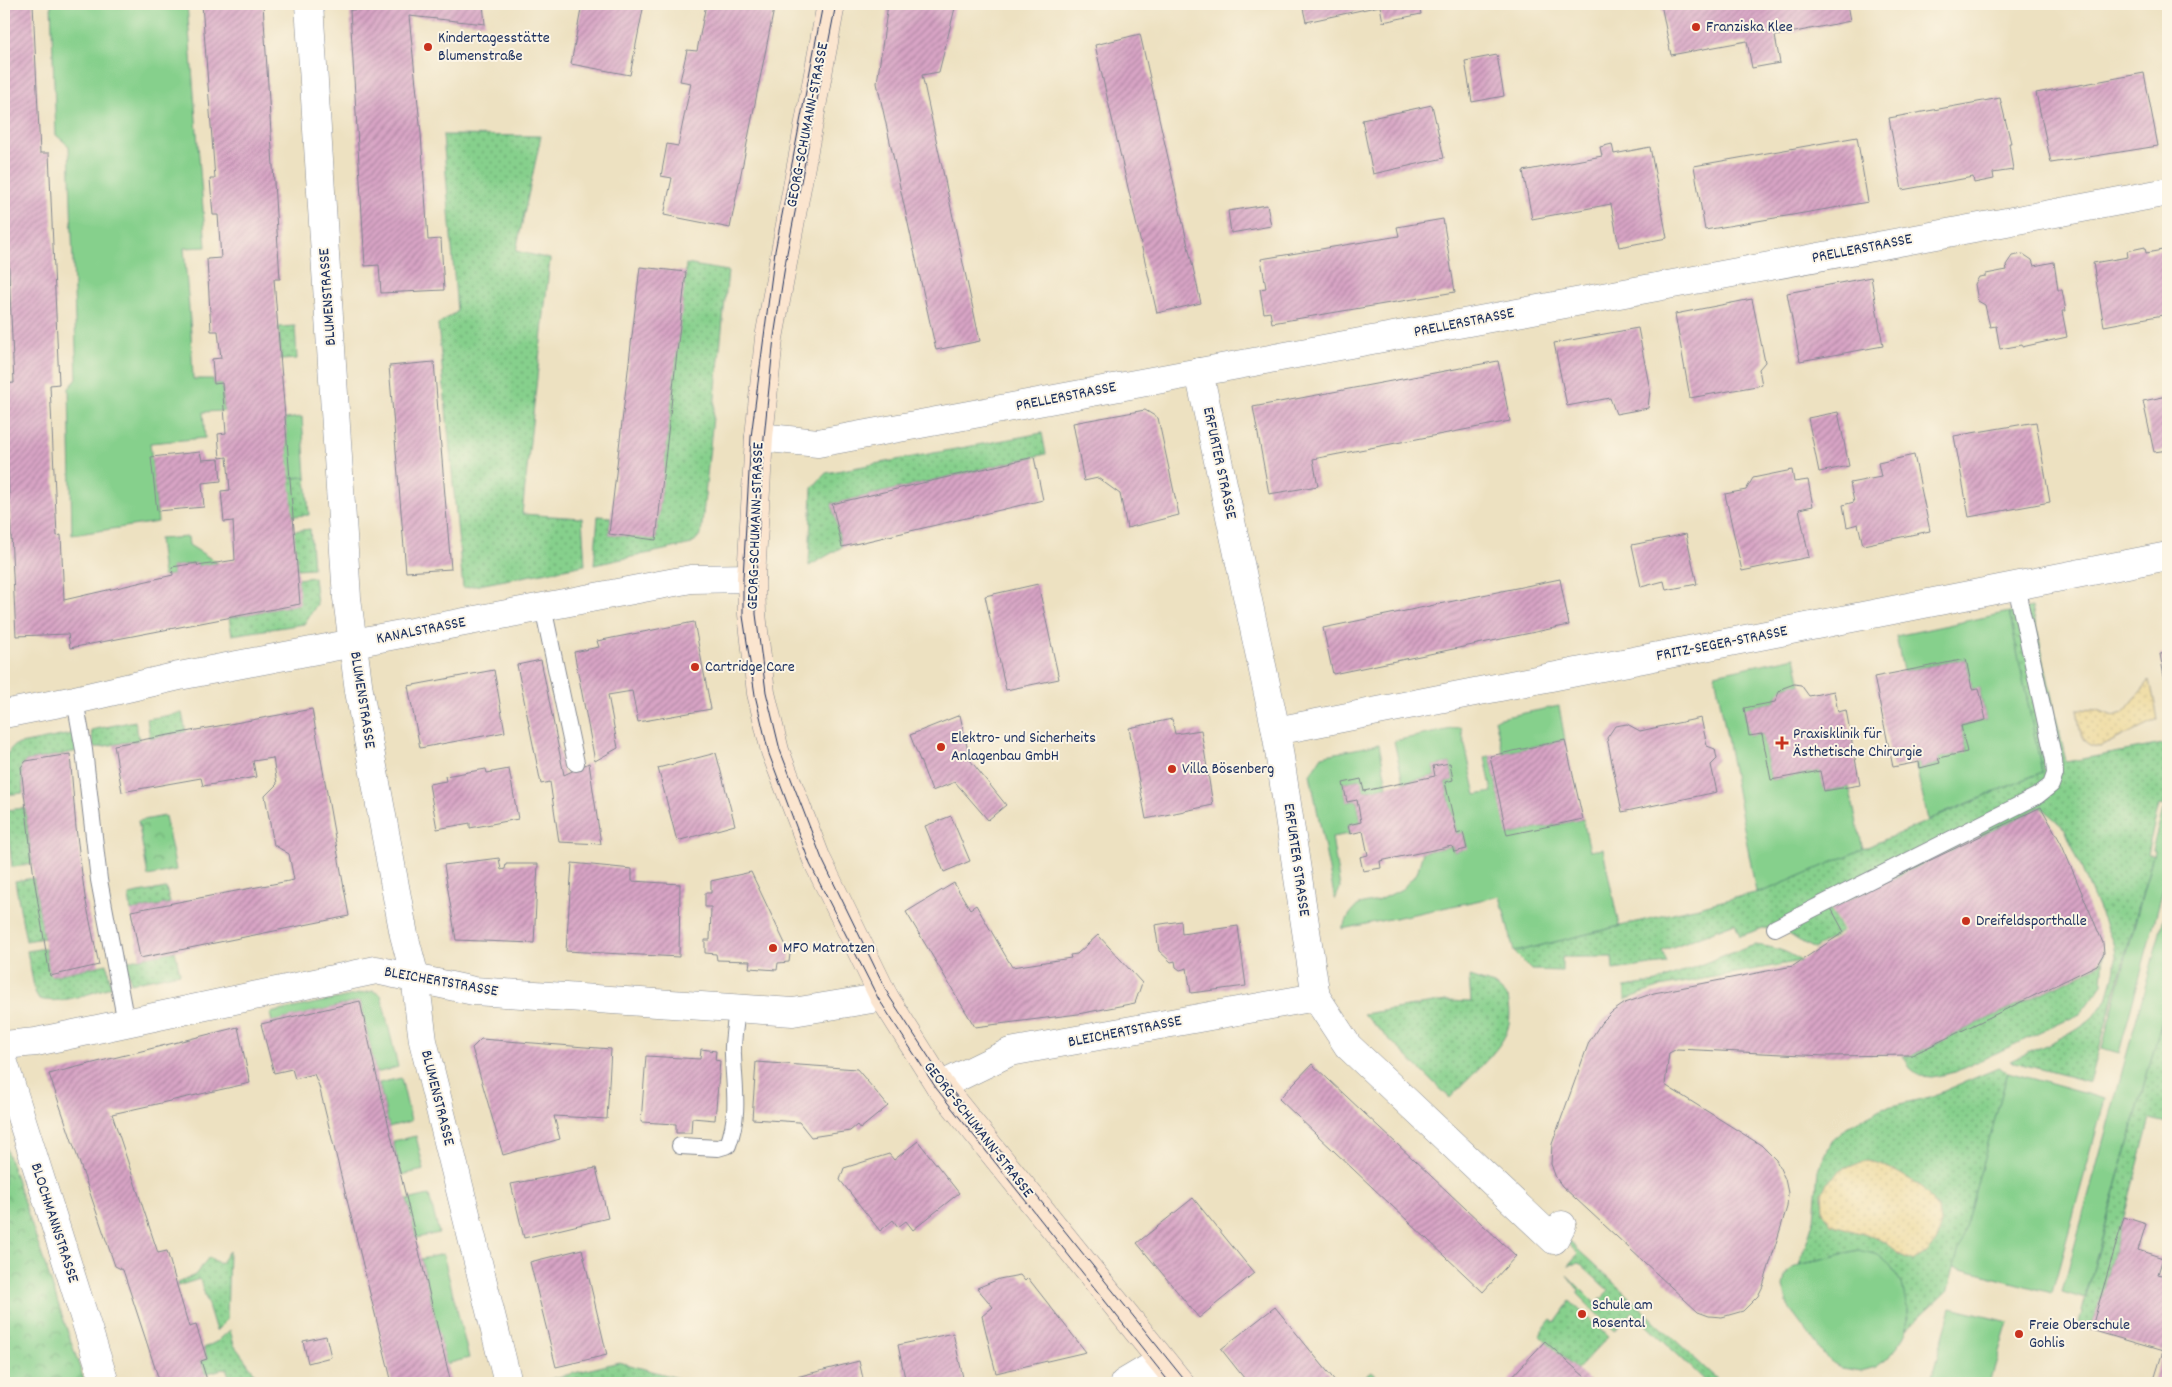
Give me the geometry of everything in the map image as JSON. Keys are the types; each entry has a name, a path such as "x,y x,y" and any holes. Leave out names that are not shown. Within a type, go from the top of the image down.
{"main road":[{"name":"GEORG-SCHUMANN-STRASSE","path":"831,4 770,330 759,437 751,578 752,614 760,683 775,751 817,860 884,997 940,1086 1174,1377"}],"street":[{"name":"BLUMENSTRASSE","path":"309,4 346,588 353,645 364,720 404,935 415,977 423,1042 508,1383"},
{"name":"PRELLERSTRASSE","path":"759,437 818,443 2168,192"},
{"name":"ERFURTER STRASSE","path":"1200,372 1276,730 1316,997 1348,1046 1441,1131 1554,1240 1562,1225"},
{"name":"FRITZ-SEGER-STRASSE","path":"1276,730 2168,556"},
{"name":"KANALSTRASSE","path":"4,714 179,676 353,645 691,579 751,578"},
{"name":"BLEICHERTSTRASSE","path":"4,1045 36,1042 376,970 474,991 793,1012 884,997"},
{"name":"BLEICHERTSTRASSE","path":"940,1086 1010,1052 1316,997"},
{"name":"BLOCHMANNSTRASSE","path":"4,1063 105,1383"},
{"path":"1124,1383 1174,1377"}],"lane":[{"path":"1775,928 2037,796 2051,786 2055,774 2054,760 2016,586"},
{"path":"543,607 576,763"},
{"path":"75,700 84,750 99,880 126,1023"},
{"path":"680,1146 718,1148 728,1145 732,1134 737,1094 733,1054 736,1008"}],"green space":[{"path":"51,4 187,4 206,247 184,248 193,379 213,379 214,384 222,383 224,411 203,412 205,438 150,443 158,522 72,535 69,388 77,379 69,146 56,135"},
{"path":"443,135 541,136 516,251 550,259 522,514 582,518 585,565 463,588 438,324 457,312"},
{"path":"686,264 728,271 701,534 692,544 594,565 598,516 611,517 609,534 656,539"},
{"path":"295,326 297,359 281,360 279,327"},
{"path":"302,417 306,477 289,478 285,419"},
{"path":"1042,433 1046,454 832,504 842,547 809,566 812,488 826,473"},
{"path":"306,477 309,515 292,516 289,478"},
{"path":"310,529 313,568 296,569 293,531"},
{"path":"188,537 189,545 218,563 198,566 197,563 172,567 173,575 163,576 159,539"},
{"path":"314,577 317,604 304,624 232,635 229,618 299,604 297,579"},
{"path":"2032,607 2066,762 2168,743 2168,807 2159,805 2147,853 2153,855 2090,1082 2010,1061 2064,1036 2090,1019 2100,1010 2107,999 2115,967 2113,943 2065,829 2041,807 1830,909 1842,931 1814,949 1784,932 1763,928 1740,936 1735,923 1662,951 1667,963 1613,970 1612,957 1562,957 1562,971 1532,970 1514,952 1767,890 2042,772 2009,612"},
{"path":"2009,612 2042,772 1928,820 1915,762 1919,762 1921,768 1940,763 1938,758 1967,751 1961,726 1986,720 1979,688 1972,689 1966,659 1903,671 1896,636"},
{"path":"1795,657 1801,685 1787,686 1778,694 1775,702 1744,708 1749,736 1762,734 1771,780 1820,771 1825,791 1849,787 1863,849 1767,890 1756,892 1715,674"},
{"path":"1559,706 1565,740 1503,753 1495,719"},
{"path":"182,713 186,732 150,738 147,719"},
{"path":"135,721 139,740 94,748 91,730"},
{"path":"1461,727 1476,795 1492,792 1485,757 1490,756 1508,835 1583,819 1590,851 1603,849 1619,926 1514,952 1500,896 1342,929 1350,914 1358,905 1378,901 1402,889 1417,873 1423,852 1452,846 1454,852 1467,848 1463,833 1457,834 1445,782 1453,780 1450,763 1433,766 1435,776 1403,782 1394,741"},
{"path":"76,733 79,751 26,761 21,767 23,793 4,795 5,761 10,750 15,745"},
{"path":"1379,744 1387,786 1364,791 1361,779 1343,783 1347,802 1357,800 1361,822 1348,825 1350,834 1332,837 1340,888 1335,900 1310,774 1322,756"},
{"path":"25,808 32,864 12,867 6,810"},
{"path":"2163,810 2168,812 2168,871 2119,1053 2102,1048"},
{"path":"165,816 176,870 148,876 138,821"},
{"path":"34,878 44,938 26,941 15,881"},
{"path":"166,888 170,903 131,911 129,895"},
{"path":"2168,903 2168,998 2085,1299 2062,1292"},
{"path":"1755,945 1779,950 1801,961 1660,987 1625,1000 1625,987 1657,982"},
{"path":"45,948 51,976 107,964 111,987 57,1001 39,999 35,992 27,951"},
{"path":"175,951 180,973 131,983 125,961"},
{"path":"2104,953 2102,984 2080,1014 1955,1072 1932,1077 1920,1076 1910,1068 1903,1055 1912,1055 2094,968 2102,961"},
{"path":"1469,977 1494,985 1508,997 1509,1024 1505,1036 1499,1045 1450,1098 1363,1014 1446,1001 1471,1002"},
{"path":"373,991 381,995 398,1067 376,1073 360,1001 272,1022 270,1013"},
{"path":"2168,998 2168,1123 2150,1119 2091,1330 2078,1326"},
{"path":"1998,1068 2008,1072 1948,1290 1907,1329 1907,1308 1858,1250 1799,1265 1814,1219 1818,1170 1832,1141 1849,1126 1883,1108 1930,1097"},
{"path":"2008,1072 2105,1099 2052,1293 1954,1267"},
{"path":"401,1078 411,1121 389,1127 379,1083"},
{"path":"416,1136 424,1170 401,1175 393,1141"},
{"path":"4,1143 85,1383 4,1383"},
{"path":"429,1195 439,1233 416,1238 407,1200"},
{"path":"1570,1242 1721,1383 1708,1383 1632,1312 1614,1331 1577,1294 1579,1291 1567,1275 1596,1304 1609,1291 1579,1263 1568,1265 1578,1254 1568,1244"},
{"path":"1858,1250 1878,1255 1890,1265 1902,1284 1907,1308 1907,1329 1901,1341 1887,1359 1876,1367 1861,1371 1842,1368 1829,1361 1788,1306 1783,1286 1785,1276 1789,1270 1799,1265"},
{"path":"229,1251 227,1320 216,1331 200,1279 177,1286 177,1283 195,1275 209,1257 220,1264"},
{"path":"443,1254 469,1358 446,1364 421,1259"},
{"path":"1570,1301 1608,1337 1577,1370 1539,1334 1551,1319 1555,1322"},
{"path":"1951,1308 2008,1322 1990,1383 1930,1383"},
{"path":"230,1330 234,1345 254,1372 253,1377 243,1383 232,1383 226,1368 205,1374 201,1361 207,1359 204,1348 218,1341"},
{"path":"619,1362 696,1383 538,1382"},
{"path":"1371,1372 1383,1383 1356,1383"}],"sand":[{"path":"2150,680 2158,719 2100,747 2093,746 2084,740 2081,735 2077,709 2098,710 2113,716 2123,713"},
{"path":"1864,1161 1882,1165 1912,1180 1925,1190 1934,1204 1940,1223 1936,1241 1924,1255 1914,1261 1898,1254 1886,1241 1831,1224 1823,1212 1822,1193 1827,1182 1842,1170"}],"building":[{"path":"4,4 33,4 40,153 49,153 59,384 50,385 57,536 61,535 64,600 173,575 172,567 197,563 198,566 235,560 233,521 224,522 221,491 230,490 227,457 220,458 218,434 226,433 222,383 214,384 212,359 221,358 218,331 211,331 207,259 221,258 218,215 213,215 210,179 215,179 202,4 263,4 280,279 274,279 300,604 70,648 68,634 16,636 4,392 4,384 14,383 4,157"},
{"path":"408,4 483,4 485,24 409,16 421,134 428,240 441,239 444,290 381,293 379,265 365,266 350,10 408,8"},
{"path":"582,4 644,4 630,75 571,64"},
{"path":"706,4 775,4 730,228 664,215 672,178 661,176 667,144 678,146 691,83 680,81 687,50 697,51"},
{"path":"888,4 956,4 939,72 922,75 980,341 936,350 877,83"},
{"path":"1302,4 1419,4 1421,14 1383,22 1380,6 1306,22"},
{"path":"1661,4 1847,4 1850,21 1775,36 1780,63 1752,68 1747,41 1671,55"},
{"path":"1140,34 1201,303 1157,313 1095,45"},
{"path":"1497,55 1504,96 1472,102 1465,61"},
{"path":"2144,73 2158,146 2051,163 2036,93"},
{"path":"2000,98 2011,143 2009,143 2013,170 1993,173 1994,179 1974,183 1973,177 1902,190 1889,118"},
{"path":"1432,105 1444,158 1373,174 1362,120"},
{"path":"1857,137 1868,202 1705,230 1694,166"},
{"path":"1612,144 1614,154 1650,147 1667,238 1619,247 1611,204 1532,219 1523,171 1602,156 1600,147"},
{"path":"1267,205 1271,226 1231,233 1228,211"},
{"path":"1443,219 1455,292 1272,323 1270,312 1264,313 1260,289 1266,288 1261,259 1399,236 1397,227"},
{"path":"2145,247 2146,253 2168,249 2168,314 2104,326 2093,263 2128,257 2127,251"},
{"path":"2023,254 2032,260 2034,266 2054,262 2058,290 2062,290 2066,311 2062,311 2067,337 2022,347 2022,345 2000,349 1996,326 1990,327 1985,305 1978,301 1975,284 1979,277 2007,270 2006,265 2012,256"},
{"path":"640,267 686,272 656,540 609,534"},
{"path":"1871,277 1883,346 1800,361 1787,293"},
{"path":"1752,299 1765,362 1759,369 1762,385 1690,398 1675,314"},
{"path":"1638,328 1650,390 1648,408 1616,414 1610,398 1567,406 1554,343"},
{"path":"1498,361 1510,421 1313,459 1318,486 1269,494 1253,407"},
{"path":"434,362 451,569 406,572 389,366"},
{"path":"2168,396 2168,450 2154,452 2143,401"},
{"path":"1145,410 1158,418 1179,515 1127,528 1120,494 1098,478 1084,481 1073,423"},
{"path":"1838,412 1849,466 1819,472 1808,418"},
{"path":"2036,422 2050,502 1969,517 1954,436"},
{"path":"200,452 202,460 219,459 221,481 202,483 204,507 157,511 151,457"},
{"path":"1914,455 1930,531 1863,545 1858,524 1847,527 1843,505 1854,502 1850,483 1881,477 1878,463"},
{"path":"1034,457 1043,500 842,547 832,504"},
{"path":"1792,470 1794,482 1808,480 1813,506 1799,509 1809,557 1742,571 1725,494 1746,490 1753,478"},
{"path":"1686,534 1697,584 1666,590 1664,581 1641,587 1632,545"},
{"path":"1560,579 1569,625 1333,674 1323,628"},
{"path":"1038,584 1059,679 1006,690 985,596"},
{"path":"694,622 711,709 638,722 632,691 608,695 618,748 595,761 574,652 599,647 597,641"},
{"path":"2168,653 2168,694 2167,694 2160,654"},
{"path":"1966,659 1972,689 1979,688 1986,720 1961,726 1967,752 1938,758 1940,763 1920,768 1919,762 1893,767 1874,677"},
{"path":"541,660 564,775 589,763 601,844 559,842 550,782 541,784 517,665"},
{"path":"494,670 505,732 420,748 408,686"},
{"path":"1794,684 1801,685 1809,696 1834,691 1838,712 1846,710 1860,785 1824,791 1820,771 1771,780 1762,734 1749,736 1744,708 1775,702 1783,688"},
{"path":"312,709 349,916 140,958 131,911 294,880 289,854 274,845 265,796 277,784 273,758 253,761 256,777 203,786 201,778 122,792 114,745"},
{"name":"Elektro- und Sicherheits Anlagenbau GmbH","path":"960,715 970,760 1006,805 988,820 955,782 932,791 910,735"},
{"path":"1701,718 1707,746 1715,749 1717,759 1711,765 1717,792 1622,812 1607,738 1615,726 1627,724 1640,731"},
{"name":"Villa Bösenberg","path":"1172,719 1175,734 1201,730 1213,805 1146,819 1129,728"},
{"path":"1565,740 1583,819 1507,835 1490,756"},
{"path":"716,753 735,825 677,841 658,768"},
{"path":"70,754 76,828 85,897 99,965 50,976 34,878 21,767 26,761"},
{"path":"1450,763 1453,780 1445,782 1457,834 1463,832 1467,849 1454,852 1452,846 1380,861 1381,868 1363,871 1360,857 1368,855 1363,831 1350,834 1348,825 1361,822 1357,800 1347,802 1343,783 1361,779 1364,791 1435,776 1433,766"},
{"path":"486,769 487,773 509,769 518,819 470,828 470,823 437,829 429,784 446,781 445,776"},
{"path":"2041,807 2061,843 2103,943 2104,953 2097,965 1912,1055 1825,1056 1677,1049 1669,1053 1665,1085 1761,1145 1776,1160 1785,1179 1788,1193 1787,1207 1763,1286 1758,1296 1743,1311 1722,1317 1709,1316 1698,1312 1562,1186 1556,1178 1551,1164 1552,1144 1589,1042 1601,1023 1612,1012 1625,1003 1654,993 1793,966 1844,932 1831,908"},
{"path":"951,816 970,861 944,872 925,826"},
{"path":"499,858 501,870 505,869 506,864 538,864 534,943 456,940 444,865"},
{"path":"572,863 632,869 632,881 680,884 679,957 566,951"},
{"path":"751,872 790,954 789,962 778,963 777,970 749,968 750,961 717,960 716,954 705,953 705,940 710,940 711,907 705,907 705,893 711,893 711,881"},
{"path":"954,883 970,909 976,905 1012,967 1071,958 1070,955 1077,954 1098,935 1142,983 1135,1003 1078,1014 975,1027 906,912"},
{"path":"1181,921 1182,934 1238,926 1246,986 1191,993 1187,968 1180,970 1176,967 1175,961 1171,962 1159,951 1155,925"},
{"path":"360,1001 451,1383 392,1383 319,1086 314,1074 295,1079 292,1069 274,1073 261,1024"},
{"path":"238,1027 250,1083 112,1114 158,1253 167,1251 189,1327 196,1325 207,1359 201,1361 208,1383 160,1383 123,1270 115,1266 49,1074"},
{"path":"481,1039 611,1049 607,1119 554,1116 560,1139 503,1155 472,1048"},
{"path":"701,1049 716,1051 715,1060 720,1061 715,1120 692,1118 691,1133 676,1133 676,1124 641,1122 646,1056 700,1059"},
{"path":"756,1062 857,1069 888,1106 860,1129 857,1125 850,1131 811,1137 799,1122 752,1119"},
{"path":"1312,1064 1516,1256 1483,1292 1279,1099"},
{"path":"918,1141 959,1193 913,1230 906,1221 898,1227 893,1220 880,1231 840,1180 844,1168 889,1154 894,1160"},
{"path":"596,1168 608,1218 524,1238 511,1184"},
{"path":"1193,1198 1254,1273 1199,1318 1137,1243"},
{"path":"2124,1217 2146,1224 2138,1250 2163,1258 2158,1274 2168,1277 2168,1383 2153,1383 2163,1351 2091,1330"},
{"path":"582,1249 607,1355 556,1367 530,1262"},
{"path":"1020,1275 1025,1281 1028,1278 1086,1352 996,1373 982,1316 993,1307 977,1288 999,1279"},
{"path":"1275,1307 1336,1382 1248,1383 1221,1349"},
{"path":"953,1333 964,1382 906,1383 898,1345"},
{"path":"326,1336 331,1357 308,1363 303,1341"},
{"path":"1545,1341 1592,1383 1513,1383 1509,1380"},
{"path":"859,1361 864,1383 773,1383"}],"tram line":[{"path":"823,4 775,251 751,437 743,578 743,616 755,695 769,754 810,864 878,998 936,1088 1170,1383"},
{"path":"836,4 787,253 774,337 764,438 756,578 756,614 766,692 780,750 822,859 889,996 945,1082 1187,1383"}],"place":[{"name":"Franziska Klee","path":"1696,27"},
{"name":"Kindertagesstätte Blumenstraße","path":"428,47"},
{"name":"Cartridge Care","path":"695,667"},
{"name":"Praxisklinik für Ästhetische Chirurgie","path":"1782,743"},
{"name":"Elektro- und Sicherheits Anlagenbau GmbH","path":"941,747"},
{"name":"Villa Bösenberg","path":"1172,769"},
{"name":"Dreifeldsporthalle","path":"1966,921"},
{"name":"MFO Matratzen","path":"773,948"},
{"name":"Schule am Rosental","path":"1582,1314"},
{"name":"Freie Oberschule Gohlis","path":"2019,1334"}]}
